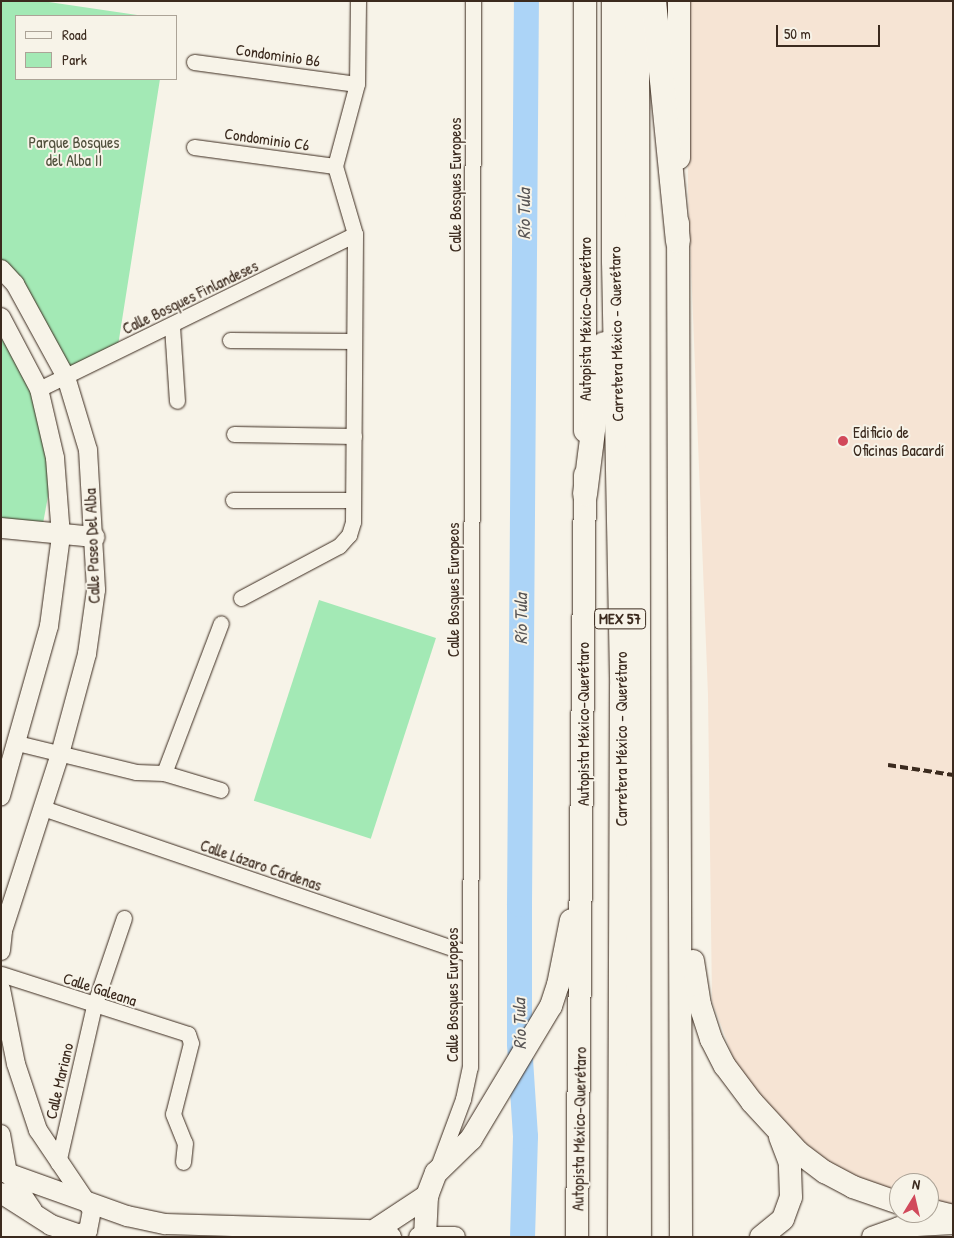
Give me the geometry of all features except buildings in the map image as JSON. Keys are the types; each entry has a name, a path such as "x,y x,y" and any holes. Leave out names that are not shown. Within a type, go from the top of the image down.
{"highway":[{"name":"Carretera México - Querétaro","path":"614,1 614,261 622,686 620,1237"},
{"name":"Carretera México - Querétaro","path":"637,1 639,1237"},
{"path":"654,1 678,241"},
{"path":"585,494 614,261"}],"main road":[{"name":"Autopista México-Querétaro","path":"577,1237 583,860 585,1"},
{"path":"679,1 681,1237"},
{"path":"1,528 61,536 95,537"},
{"path":"681,846 689,885 694,966 706,1025 725,1066 798,1152 825,1172 862,1191 889,1200"},
{"path":"455,1237 423,1236 427,1196 436,1173 477,1130 545,1016 558,986 583,860"},
{"path":"761,1237 783,1219 792,1197 790,1163 774,1125"},
{"path":"80,1235 51,1225 37,1214 1,1193 4,1172 127,1216 165,1224 383,1234 427,1196"},
{"path":"939,1212 953,1216"},
{"path":"872,1237 899,1226 953,1224"}],"street":[{"path":"241,598 339,546 349,535 353,522 355,234 335,166 357,84 358,1"},
{"name":"Calle Bosques Europeos","path":"436,1173 469,1076 473,1"},
{"name":"Condominio B6","path":"194,62 357,84"},
{"name":"Condominio C6","path":"194,147 335,166"},
{"name":"Calle Bosques Finlandeses","path":"39,389 172,326 355,234"},
{"name":"Calle Paseo Del Alba","path":"1,269 15,284 66,377 88,450 95,537 93,622 60,754 43,808 8,893 1,951"},
{"name":"Calle Paseo Del Alba","path":"1,317 39,389 55,458 61,536 49,626 1,796"},
{"path":"172,326 177,401"},
{"path":"230,340 354,342"},
{"path":"234,434 354,436"},
{"path":"233,500 353,500"},
{"path":"164,773 222,623"},
{"path":"17,743 136,772 164,773 221,790"},
{"name":"Calle Lázaro Cárdenas","path":"43,808 468,954"},
{"name":"Calle Mariano","path":"58,1163 94,1006 124,918"},
{"name":"Calle Galeana","path":"1,974 94,1006 188,1034 191,1043 173,1114 185,1143 182,1162"},
{"path":"1,989 4,1016 26,1099 38,1130 58,1163 92,1210 92,1225 80,1235"},
{"path":"1,1134 4,1172 37,1214"}],"shaded area":[{"path":"687,1 953,1 953,1207 939,1205 939,1173 889,1173 889,1190 830,1167 743,1084 712,1001 708,695 688,190"}],"green space":[{"name":"Parque Bosques del Alba II","path":"1,1 42,1 137,15 15,15 15,80 160,80 117,352 66,377 1,269"},
{"path":"1,317 39,389 55,458 42,529 1,524"},
{"path":"319,600 436,638 371,839 254,801"}],"waterway":[{"name":"Río Tula","path":"522,1237 525,1136 519,1044 519,904 526,1"}],"railway":[{"path":"888,765 953,775"}],"place":[{"name":"Edificio de Oficinas Bacardí","path":"843,441"}]}
